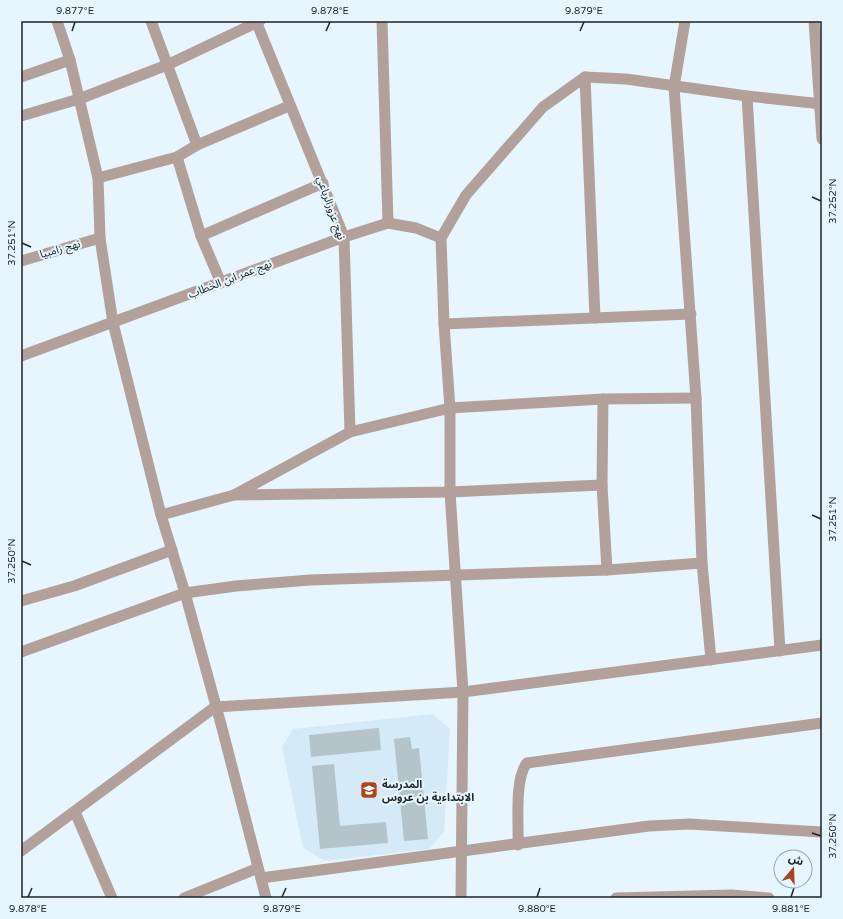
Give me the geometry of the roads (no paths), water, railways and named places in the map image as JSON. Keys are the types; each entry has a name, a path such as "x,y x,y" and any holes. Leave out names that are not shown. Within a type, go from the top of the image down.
{"street":[{"path":"57,21 70,60 98,178 100,238 113,323 161,516 185,593 266,898"},
{"path":"151,21 197,145"},
{"path":"382,21 388,223"},
{"path":"685,21 674,87 691,314 696,398 702,564 710,660"},
{"path":"814,21 821,104 822,139"},
{"path":"21,116 79,99 167,65 258,22"},
{"name":"نهج عزوزالرباعي","path":"258,22 289,106 323,183 344,236 350,432"},
{"path":"21,77 70,60"},
{"path":"585,77 595,318"},
{"path":"461,898 460,852 463,692 450,492 450,408 444,324 441,238 466,195 543,107 585,77 626,79 674,87 821,104"},
{"path":"747,96 780,651"},
{"path":"98,178 177,157 197,145 289,106"},
{"path":"177,157 201,236 221,283"},
{"path":"201,236 323,183"},
{"name":"نهج عمر ابن الخطاب","path":"21,356 221,283 344,236 388,223 416,228 441,238"},
{"name":"نهج زامبيا","path":"21,261 100,238"},
{"path":"444,324 691,314"},
{"path":"161,516 234,495 350,432 450,408 603,399 696,398"},
{"path":"603,399 602,485 607,570"},
{"path":"234,495 450,492 602,485"},
{"path":"21,600 74,586 172,550"},
{"path":"21,652 185,593 236,586 310,580 607,570 702,564"},
{"path":"21,851 215,707 463,692 822,645"},
{"path":"518,845 520,783 522,769 527,763 822,723"},
{"path":"75,812 112,898"},
{"path":"184,898 260,873 518,845 649,826 689,824 822,832"},
{"path":"621,898 730,896 769,898"}],"place":[{"name":"المدرسة الابتداءية بن عروس","path":"369,790"}]}
